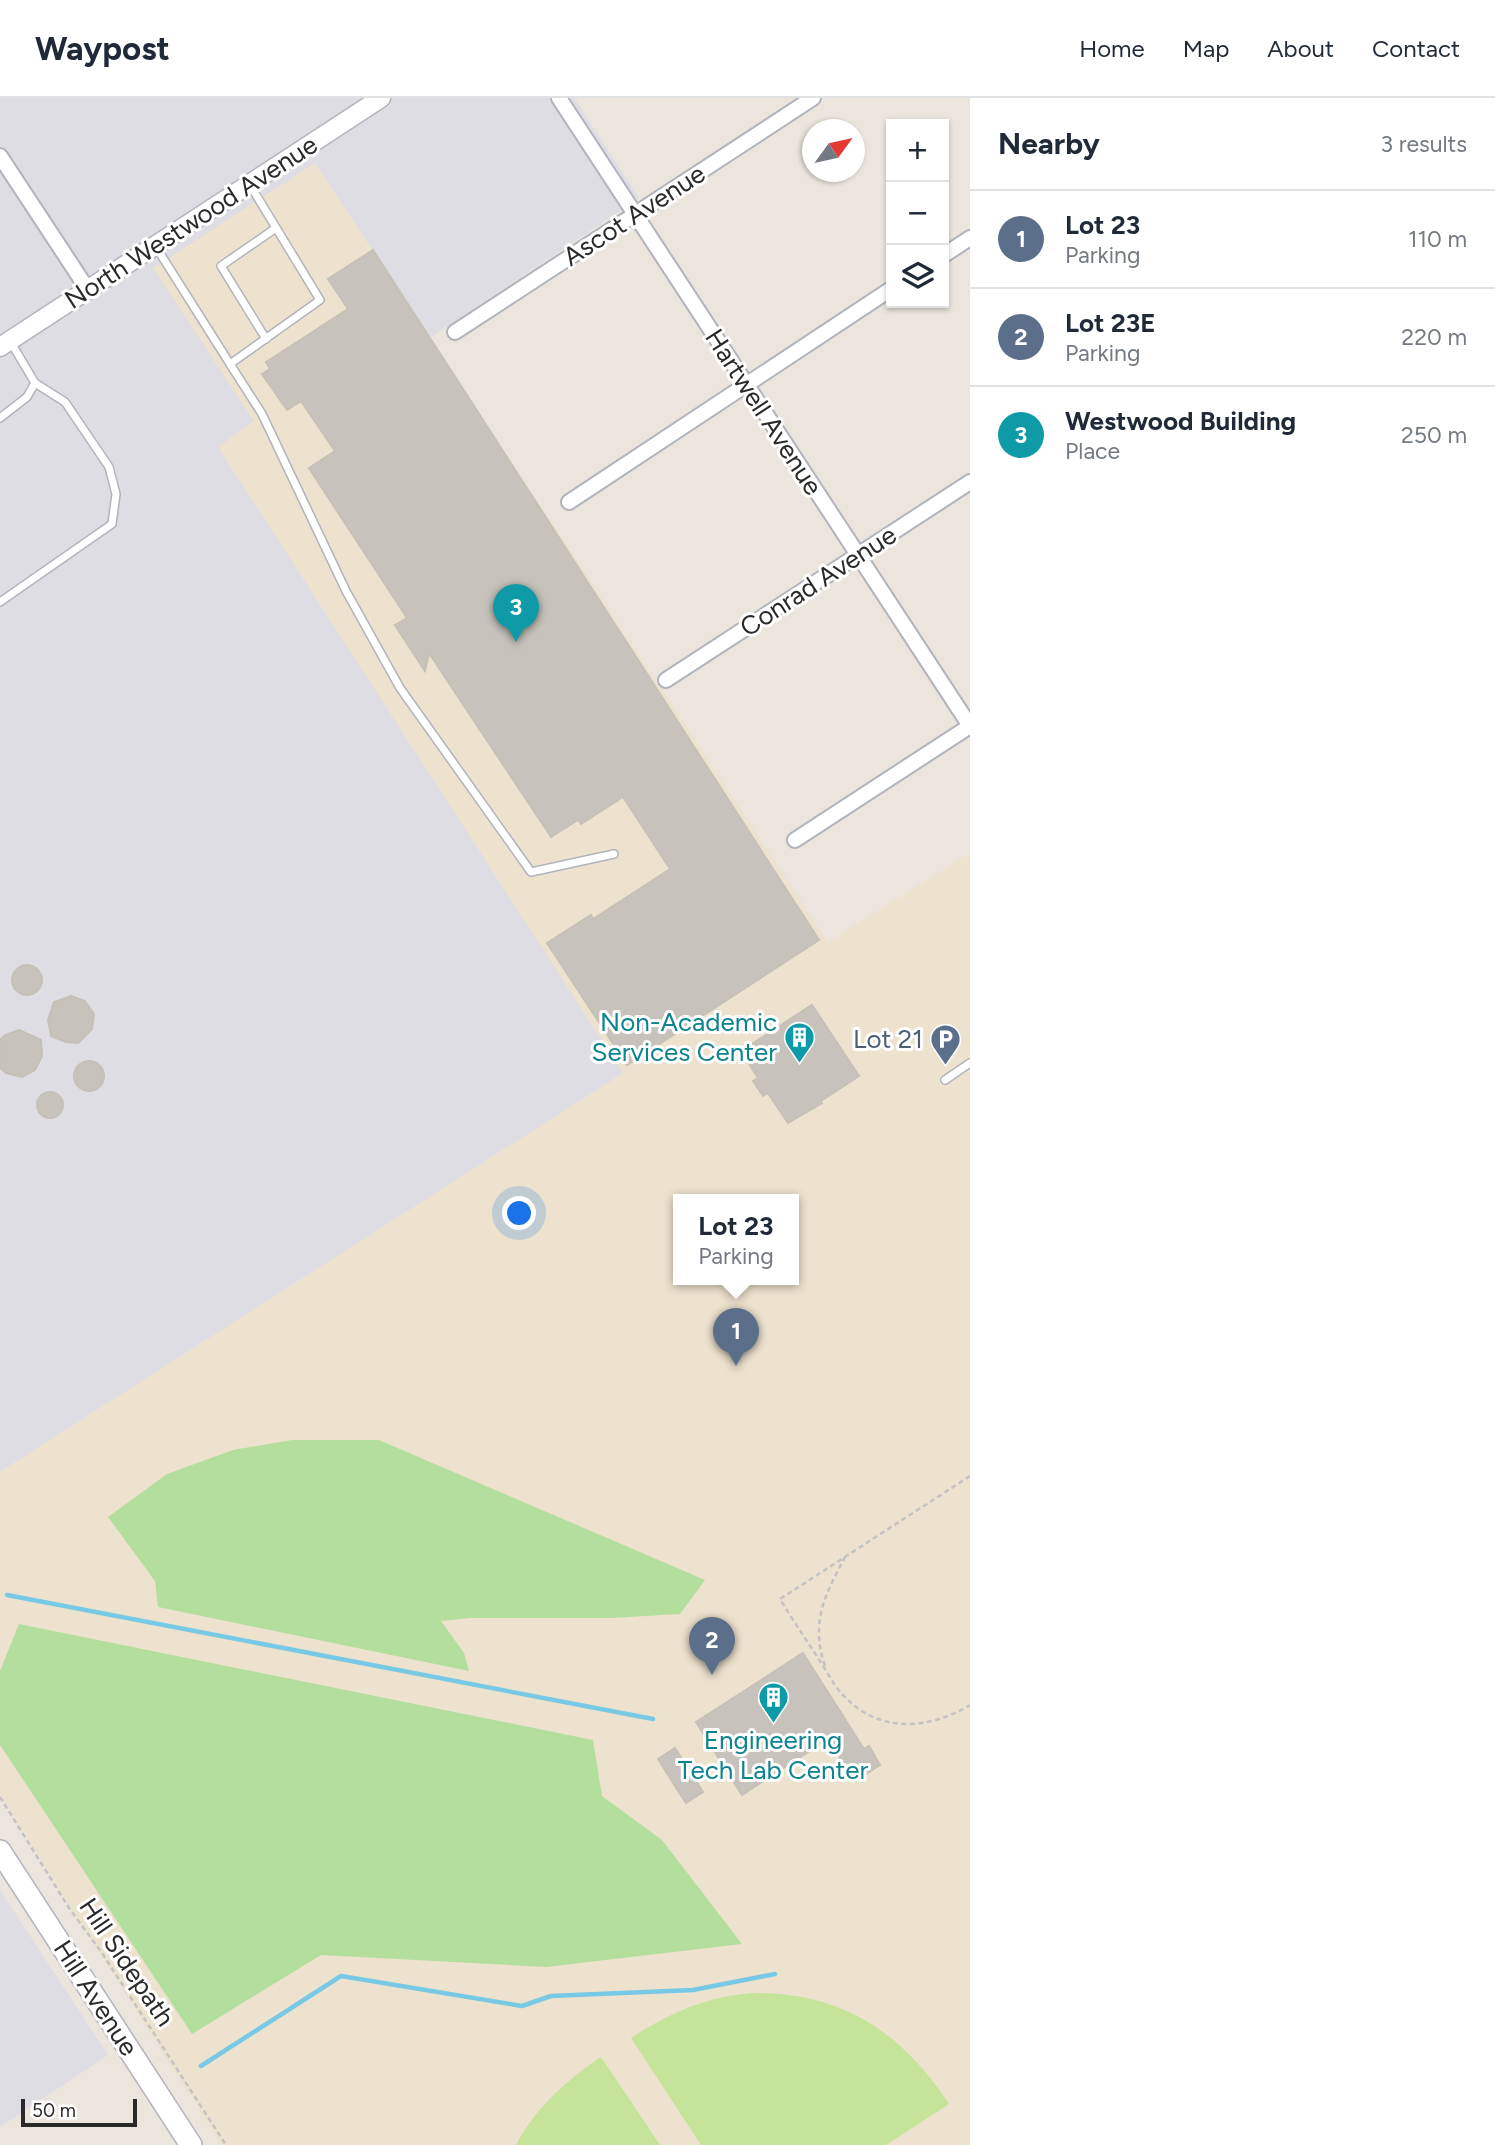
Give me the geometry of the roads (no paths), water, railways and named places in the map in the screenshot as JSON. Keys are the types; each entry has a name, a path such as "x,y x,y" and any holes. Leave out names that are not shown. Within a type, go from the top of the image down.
{"main road":[{"name":"Hill Avenue","path":"0,1851 191,2145"}],"street":[{"name":"North Westwood Avenue","path":"5,344 381,98"},
{"name":"Hartwell Avenue","path":"559,98 970,726"},
{"name":"Ascot Avenue","path":"455,332 813,98"},
{"path":"0,156 88,290"},
{"path":"949,252 970,238"},
{"path":"569,502 886,292"},
{"name":"Conrad Avenue","path":"666,680 970,482"},
{"path":"795,840 970,726"}],"lane":[{"path":"230,364 320,300 250,184"},
{"path":"266,339 221,266 276,228"},
{"path":"155,246 262,414 346,591 400,688 531,872 614,854"},
{"path":"0,602 112,524 116,494 109,467 65,402 35,383 5,344"},
{"path":"0,418 27,397 35,383"},
{"path":"945,1080 970,1063"}],"waterway":[{"path":"7,1595 653,1719"},
{"path":"201,2066 341,1976 522,2006 551,1996 693,1990 775,1974"}],"place":[{"name":"Westwood Building","path":"516,642"},
{"name":"Non-Academic Services Center","path":"800,1064"},
{"name":"Lot 21","path":"946,1066"},
{"name":"Lot 23","path":"736,1366"},
{"name":"Lot 23E","path":"712,1675"},
{"name":"Engineering Tech Lab Center","path":"773,1724"}]}
